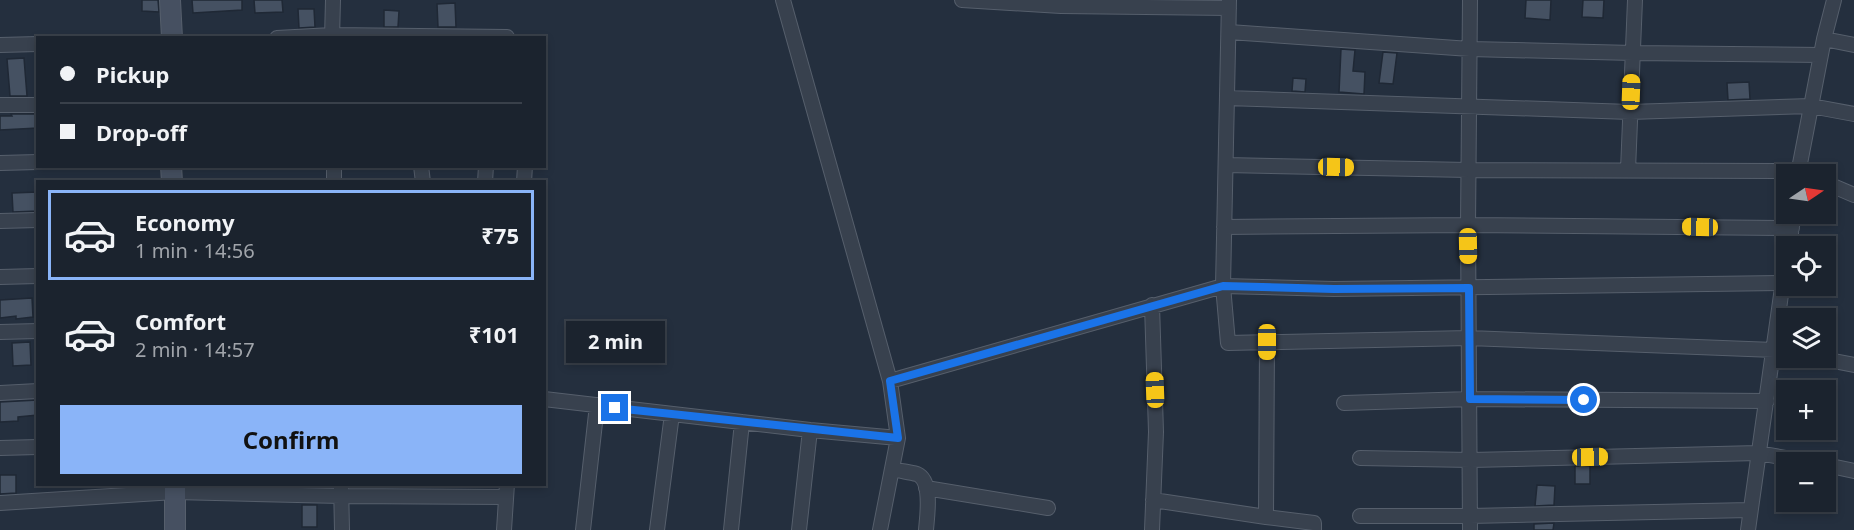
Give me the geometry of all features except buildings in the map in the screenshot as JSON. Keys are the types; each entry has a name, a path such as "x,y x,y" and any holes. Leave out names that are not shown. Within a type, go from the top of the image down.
{"street":[{"path":"170,0 172,36"},
{"path":"332,36 333,0"},
{"path":"783,0 890,381 898,438 880,530"},
{"path":"962,0 1061,6 1229,4 1223,286 1228,343 1469,338 1776,351"},
{"path":"1470,0 1468,170 1470,523"},
{"path":"1628,170 1635,0"},
{"path":"1801,164 1824,39 1834,0"},
{"path":"1229,32 1470,49 1821,55"},
{"path":"1824,39 1854,45"},
{"path":"0,45 36,44"},
{"path":"1227,98 1630,112 1811,106 1854,114"},
{"path":"0,105 36,105"},
{"path":"0,163 36,162"},
{"path":"1226,165 1776,173"},
{"path":"1836,187 1854,195"},
{"path":"0,221 36,220"},
{"path":"1791,236 1793,224"},
{"path":"1224,227 1468,225 1792,228"},
{"path":"0,277 36,276"},
{"path":"890,381 1223,286 1334,289 1776,283"},
{"path":"1152,305 1156,432 1152,530"},
{"path":"0,332 36,331"},
{"path":"1266,518 1267,342"},
{"path":"1836,361 1854,365"},
{"path":"1748,530 1767,400 1776,366"},
{"path":"0,393 36,391"},
{"path":"546,399 898,438"},
{"path":"1344,403 1470,399 1767,400"},
{"path":"583,530 597,405"},
{"path":"657,530 672,414"},
{"path":"731,530 742,422"},
{"path":"800,530 810,430"},
{"path":"0,448 36,447"},
{"path":"1360,458 1471,460 1758,453 1776,456"},
{"path":"1836,467 1854,471"},
{"path":"892,469 918,475 924,480 926,530"},
{"path":"175,488 176,530"},
{"path":"0,503 175,488 507,490 504,530"},
{"path":"926,488 1048,508"},
{"path":"341,490 342,530"},
{"path":"1153,500 1314,524 1314,530"},
{"path":"1360,516 1470,523 1750,510"}],"route":[{"path":"615,408 898,438 890,381 1223,286 1334,289 1469,288 1470,399 1584,400"}]}
